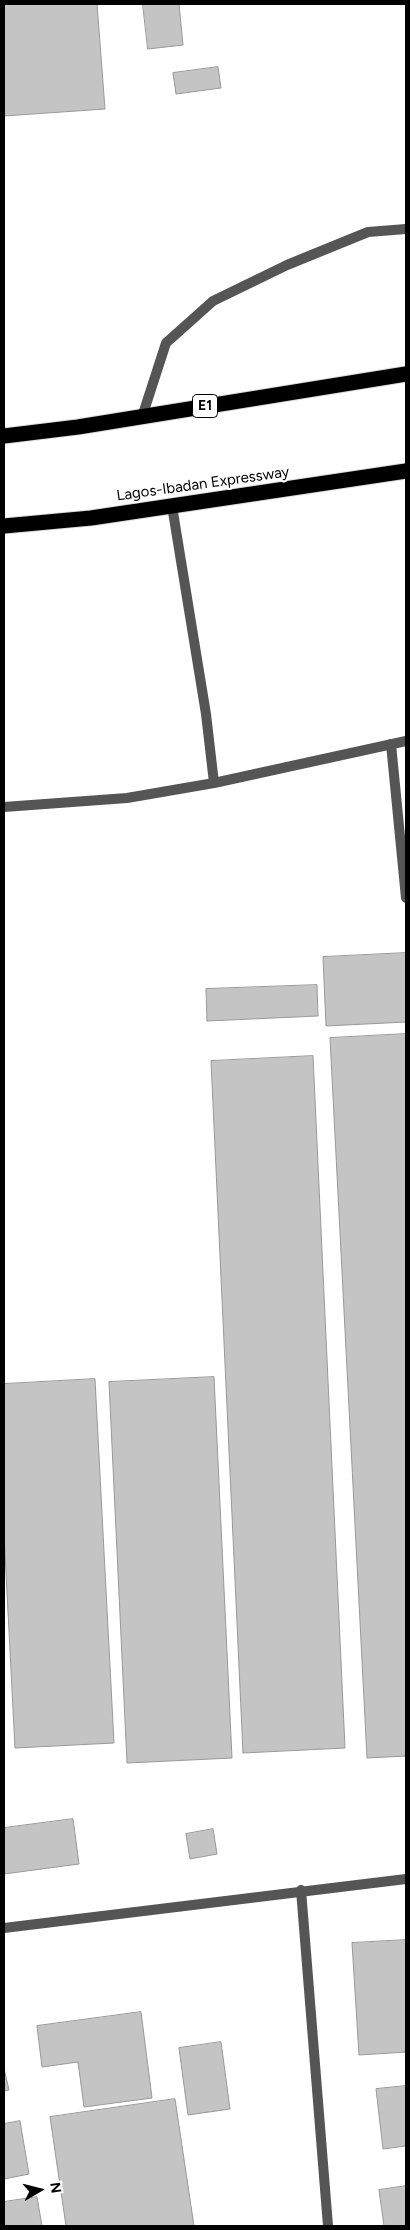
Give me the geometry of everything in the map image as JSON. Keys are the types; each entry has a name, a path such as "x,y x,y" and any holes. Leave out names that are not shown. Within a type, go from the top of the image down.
{"highway":[{"name":"E1","path":"4,436 78,427 406,374"},
{"name":"Lagos-Ibadan Expressway","path":"4,526 91,518 406,471"}],"street":[{"path":"142,417 166,343 214,301 287,265 368,232 406,229"},
{"path":"172,506 206,714 214,783"},
{"path":"4,807 127,798 214,783 406,741"},
{"path":"391,744 406,898"},
{"path":"4,1928 301,1890 406,1879"},
{"path":"301,1890 328,2226"}],"building":[{"path":"4,4 97,4 105,109 4,116"},
{"path":"143,4 179,4 183,45 148,49"},
{"path":"218,67 221,88 176,94 173,73"},
{"path":"406,953 406,1022 326,1026 323,957"},
{"path":"317,985 318,1016 207,1021 206,989"},
{"path":"406,1034 406,1756 367,1758 330,1038"},
{"path":"313,1056 345,1748 243,1753 211,1061"},
{"path":"214,1377 232,1758 127,1763 109,1382"},
{"path":"95,1379 114,1743 15,1748 4,1534 4,1384"},
{"path":"73,1819 79,1864 4,1874 4,1828"},
{"path":"213,1829 217,1854 190,1859 186,1834"},
{"path":"406,1940 406,2052 359,2055 352,1943"},
{"path":"141,2012 152,2098 84,2107 78,2062 42,2067 37,2026"},
{"path":"221,2042 230,2109 188,2115 179,2048"},
{"path":"4,2068 9,2090 4,2091"},
{"path":"406,2086 406,2146 383,2149 376,2089"},
{"path":"175,2099 194,2226 66,2226 50,2117"},
{"path":"20,2121 29,2174 4,2179 4,2124"},
{"path":"406,2186 406,2226 384,2226 379,2190"},
{"path":"37,2197 42,2226 4,2226 4,2202"}]}
